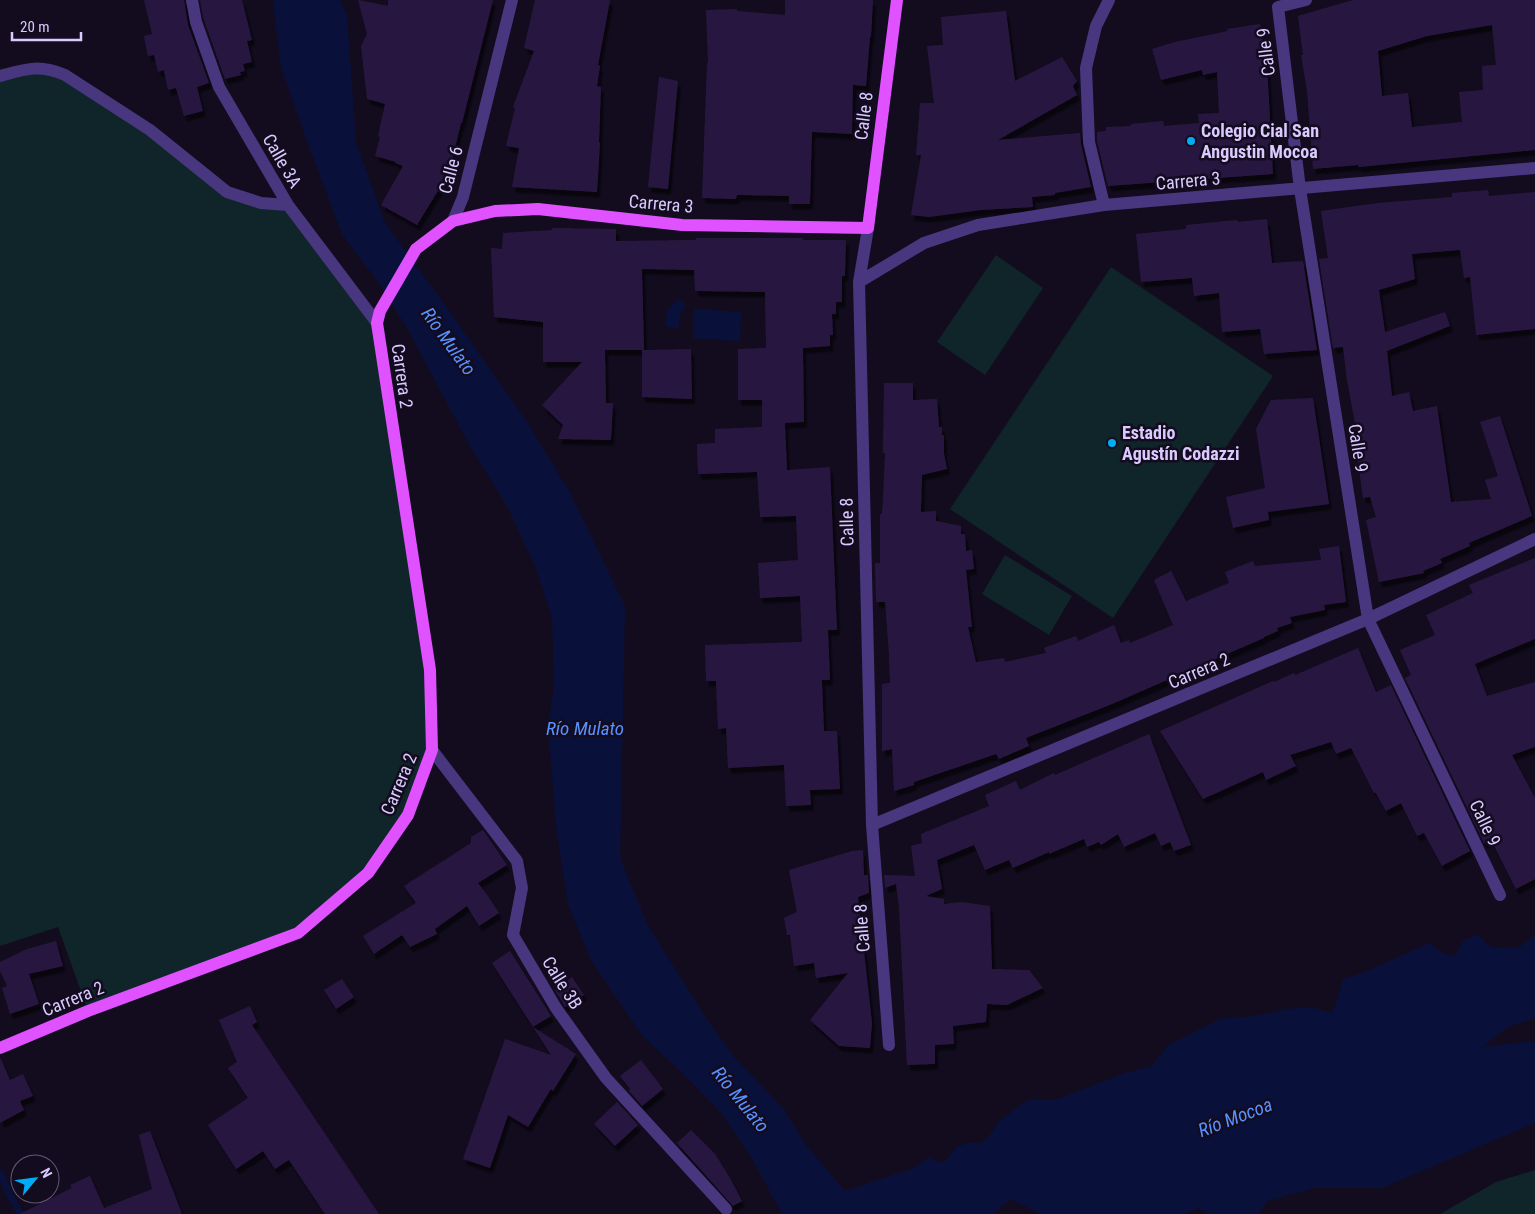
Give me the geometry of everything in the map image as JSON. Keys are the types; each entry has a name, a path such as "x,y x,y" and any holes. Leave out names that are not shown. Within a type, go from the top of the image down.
{"main road":[{"name":"Calle 8","path":"868,228 897,0"},
{"name":"Carrera 3","path":"453,221 495,211 538,209 682,225 868,228"},
{"name":"Calle 6","path":"378,317 416,249 453,221"},
{"name":"Carrera 2","path":"0,1048 88,1011 298,933 368,873 408,815 432,750 430,670 378,317"}],"street":[{"name":"Calle 3A","path":"192,0 196,22 219,87 288,206 378,317"},
{"name":"Calle 6","path":"453,221 463,197 512,0"},
{"path":"1104,205 1089,142 1086,68 1096,26 1109,0"},
{"name":"Calle 9","path":"1306,0 1278,7 1300,189 1368,620 1500,895"},
{"path":"0,76 32,68 52,70 65,75 150,130 228,192 260,204 288,206"},
{"name":"Carrera 3","path":"858,282 924,243 978,225 1104,205 1535,168"},
{"name":"Calle 8","path":"868,228 858,282 872,825 889,1045"},
{"name":"Carrera 2","path":"872,825 1368,620 1535,539"},
{"name":"Calle 3B","path":"432,750 517,861 522,888 513,936 556,1008 606,1078 726,1208"}],"green space":[{"path":"32,68 65,75 227,192 288,205 377,323 430,670 432,750 408,815 368,873 298,933 88,1011 58,927 0,946 0,76"},
{"path":"996,255 1043,288 985,375 937,342"},
{"name":"Estadio Agustín Codazzi","path":"1111,267 1273,376 1113,618 950,509"},
{"path":"1005,555 1072,596 1049,635 982,594"},
{"path":"1535,1170 1535,1214 1440,1214 1496,1182"}],"water":[{"path":"273,0 340,0 347,16 356,143 385,223 527,422 568,489 625,606 620,858 647,924 708,1021 737,1060 783,1108 806,1145 845,1191 914,1168 929,1157 937,1162 944,1162 957,1147 967,1143 979,1143 987,1139 1000,1120 1028,1100 1055,1100 1125,1073 1152,1066 1168,1045 1220,1019 1311,1007 1331,1013 1336,1004 1343,979 1365,972 1429,943 1442,953 1455,956 1463,941 1477,934 1492,948 1519,947 1535,936 1535,1018 1508,1027 1482,1047 1535,1041 1535,1123 1382,1188 1315,1188 1267,1201 1259,1214 1208,1214 1199,1208 1184,1214 1041,1214 1011,1199 993,1214 782,1214 750,1155 722,1114 641,1034 591,960 568,904 557,834 548,728 554,685 552,617 535,566 507,506 471,448 407,328 379,283 342,234 281,67"},
{"path":"676,300 684,303 685,309 680,313 679,328 666,327 667,308 672,308"},
{"path":"694,309 741,312 740,341 693,338"}],"building":[{"path":"144,0 184,0 188,25 209,83 197,87 203,111 184,116 176,88 168,90 164,70 158,72 154,55 148,56 144,36 152,34"},
{"path":"200,0 242,0 252,40 247,41 252,62 243,64 245,71 240,72 241,75 225,79 204,20"},
{"path":"358,0 388,6 388,0 493,0 449,173 417,225 381,205 403,166 375,156 385,104 367,99 361,46 367,34"},
{"path":"535,0 610,0 598,65 600,66 597,86 601,87 597,192 512,187 519,148 506,146 515,108 513,107 534,51 524,48"},
{"path":"785,0 873,0 866,86 853,85 852,134 812,132 810,204 789,204 789,196 737,195 736,199 702,198 708,63 706,10 737,9 737,11 785,15"},
{"path":"1353,0 1535,0 1535,150 1359,167 1358,165 1313,169 1307,91 1301,55 1303,55 1298,16","holes":["1492,25 1496,65 1482,66 1483,90 1459,92 1462,122 1412,127 1408,93 1382,96 1378,51 1427,36"]},
{"path":"1006,11 1015,81 1062,57 1077,81 1073,86 1077,95 998,140 1080,133 1091,187 1055,193 1055,195 1032,197 1033,207 981,210 929,217 911,215 921,155 916,155 920,103 934,103 927,46 943,45 941,17"},
{"path":"1260,24 1267,64 1273,174 1108,186 1097,141 1097,132 1106,131 1106,127 1131,126 1131,124 1163,121 1164,126 1199,123 1198,114 1219,113 1217,72 1203,75 1202,70 1161,80 1152,49 1175,42 1228,31 1227,29"},
{"path":"659,77 678,81 668,189 648,187"},
{"path":"1488,190 1489,196 1535,192 1535,329 1476,335 1470,277 1464,278 1460,250 1412,254 1415,279 1379,290 1385,332 1445,312 1450,326 1387,351 1392,396 1409,392 1413,411 1437,406 1451,502 1491,499 1485,480 1498,476 1480,422 1500,416 1532,516 1469,543 1470,546 1440,559 1442,563 1423,571 1424,573 1379,582 1366,520 1376,517 1370,497 1363,498 1353,424 1355,423 1343,347 1333,348 1319,259 1328,258 1321,211 1378,203 1452,197 1452,193"},
{"path":"1267,219 1272,263 1303,261 1317,350 1264,354 1260,329 1222,332 1219,293 1194,296 1192,278 1141,282 1136,234 1186,229 1186,225"},
{"path":"552,228 616,229 616,241 696,240 696,238 846,240 845,276 842,276 842,302 836,302 836,314 832,314 833,335 830,335 830,346 803,348 804,422 785,423 787,470 830,467 837,630 828,630 830,680 822,680 824,731 837,731 840,789 810,790 811,805 786,806 784,765 728,768 726,728 718,729 716,681 706,681 705,645 802,642 800,596 760,598 758,563 798,560 796,516 760,517 757,472 698,474 697,444 715,443 715,429 762,427 762,400 738,400 738,349 766,348 765,292 695,291 694,270 642,269 644,350 691,349 692,399 642,397 642,350 605,350 606,403 613,403 611,440 558,439 563,425 542,405 582,362 543,362 543,322 494,317 491,248 502,249 503,233 552,230"},
{"path":"884,383 913,383 913,400 937,399 939,427 942,427 942,435 944,435 944,454 947,469 922,475 921,512 936,511 936,521 961,526 961,534 965,534 966,551 972,550 974,569 966,570 972,627 968,627 976,662 1004,658 1005,662 1046,653 1044,648 1076,636 1078,641 1114,625 1121,643 1129,640 1130,643 1173,625 1154,580 1171,571 1186,601 1229,583 1225,572 1253,561 1255,566 1321,560 1319,549 1339,546 1346,602 1324,605 1325,610 1290,617 1292,623 1277,628 1278,631 1264,638 1112,704 1026,738 1029,746 999,759 996,754 914,782 914,785 894,791 892,749 882,751 882,684 890,683 889,654 885,602 876,602 875,563 880,563 880,514 882,514 885,453 883,453"},
{"path":"1313,398 1329,504 1268,512 1269,520 1233,528 1226,497 1265,488 1256,429 1271,400"},
{"path":"1535,558 1535,639 1475,664 1487,696 1535,682 1535,747 1512,755 1535,798 1535,879 1516,889 1493,844 1490,840 1484,843 1405,678 1411,675 1400,650 1435,635 1426,615 1473,593 1469,585"},
{"path":"1358,648 1376,692 1391,685 1470,851 1442,866 1424,833 1417,836 1401,803 1386,811 1374,793 1351,748 1336,754 1331,742 1290,755 1296,766 1266,780 1263,772 1203,799 1160,731 1273,681 1294,673 1295,675"},
{"path":"1149,734 1191,845 1174,851 1170,842 1161,846 1155,833 1124,847 1118,834 1101,845 1099,842 1087,847 1084,839 1013,868 1009,860 985,870 974,845 937,860 942,889 926,896 944,899 944,904 962,902 990,906 992,969 1029,970 1043,988 1007,1005 987,1004 986,1022 953,1026 954,1044 935,1045 935,1064 907,1065 899,907 896,884 885,888 884,875 915,876 911,846 922,843 921,834 989,806 985,795 1016,781 1020,790 1054,773 1055,775"},
{"path":"483,830 507,865 478,883 499,913 479,926 467,906 435,929 437,934 410,947 402,935 374,954 363,936 416,903 404,886 471,843 471,837"},
{"path":"863,850 864,875 868,875 869,893 858,897 872,1023 870,1048 839,1046 810,1020 848,973 816,978 814,963 794,966 790,935 787,935 784,918 797,912 789,870 852,851"},
{"path":"56,941 63,966 29,974 39,1004 10,1014 2,988 7,986 0,971 0,962 27,949"},
{"path":"510,951 551,1016 533,1027 492,963"},
{"path":"572,977 584,995 565,1007 555,990"},
{"path":"342,979 354,997 336,1009 324,990"},
{"path":"250,1006 257,1022 252,1025 379,1214 325,1214 289,1160 275,1169 263,1151 236,1169 208,1125 248,1098 228,1068 237,1062 219,1020"},
{"path":"533,1027 576,1054 553,1091 551,1089 528,1127 508,1115 490,1168 463,1159 505,1039 551,1055"},
{"path":"0,1057 10,1080 23,1074 33,1096 20,1101 24,1110 0,1123"},
{"path":"641,1060 663,1089 642,1106 629,1091 630,1089 620,1076"},
{"path":"617,1102 638,1125 615,1146 594,1124"},
{"path":"691,1130 715,1154 742,1201 733,1206 677,1143"},
{"path":"150,1131 182,1214 20,1214 40,1204 60,1204 60,1194 72,1188 70,1185 90,1176 104,1208 152,1189 139,1135"}],"waterway":[{"path":"0,1173 11,1198 21,1214"}],"place":[{"name":"Colegio Cial San Angustin Mocoa","path":"1191,141"},
{"name":"Estadio Agustín Codazzi","path":"1112,443"}],"water label":[{"name":"Río Mulato","path":"449,341"},
{"name":"Río Mulato","path":"585,728"},
{"name":"Río Mulato","path":"741,1099"},
{"name":"Río Mocoa","path":"1235,1117"}]}
